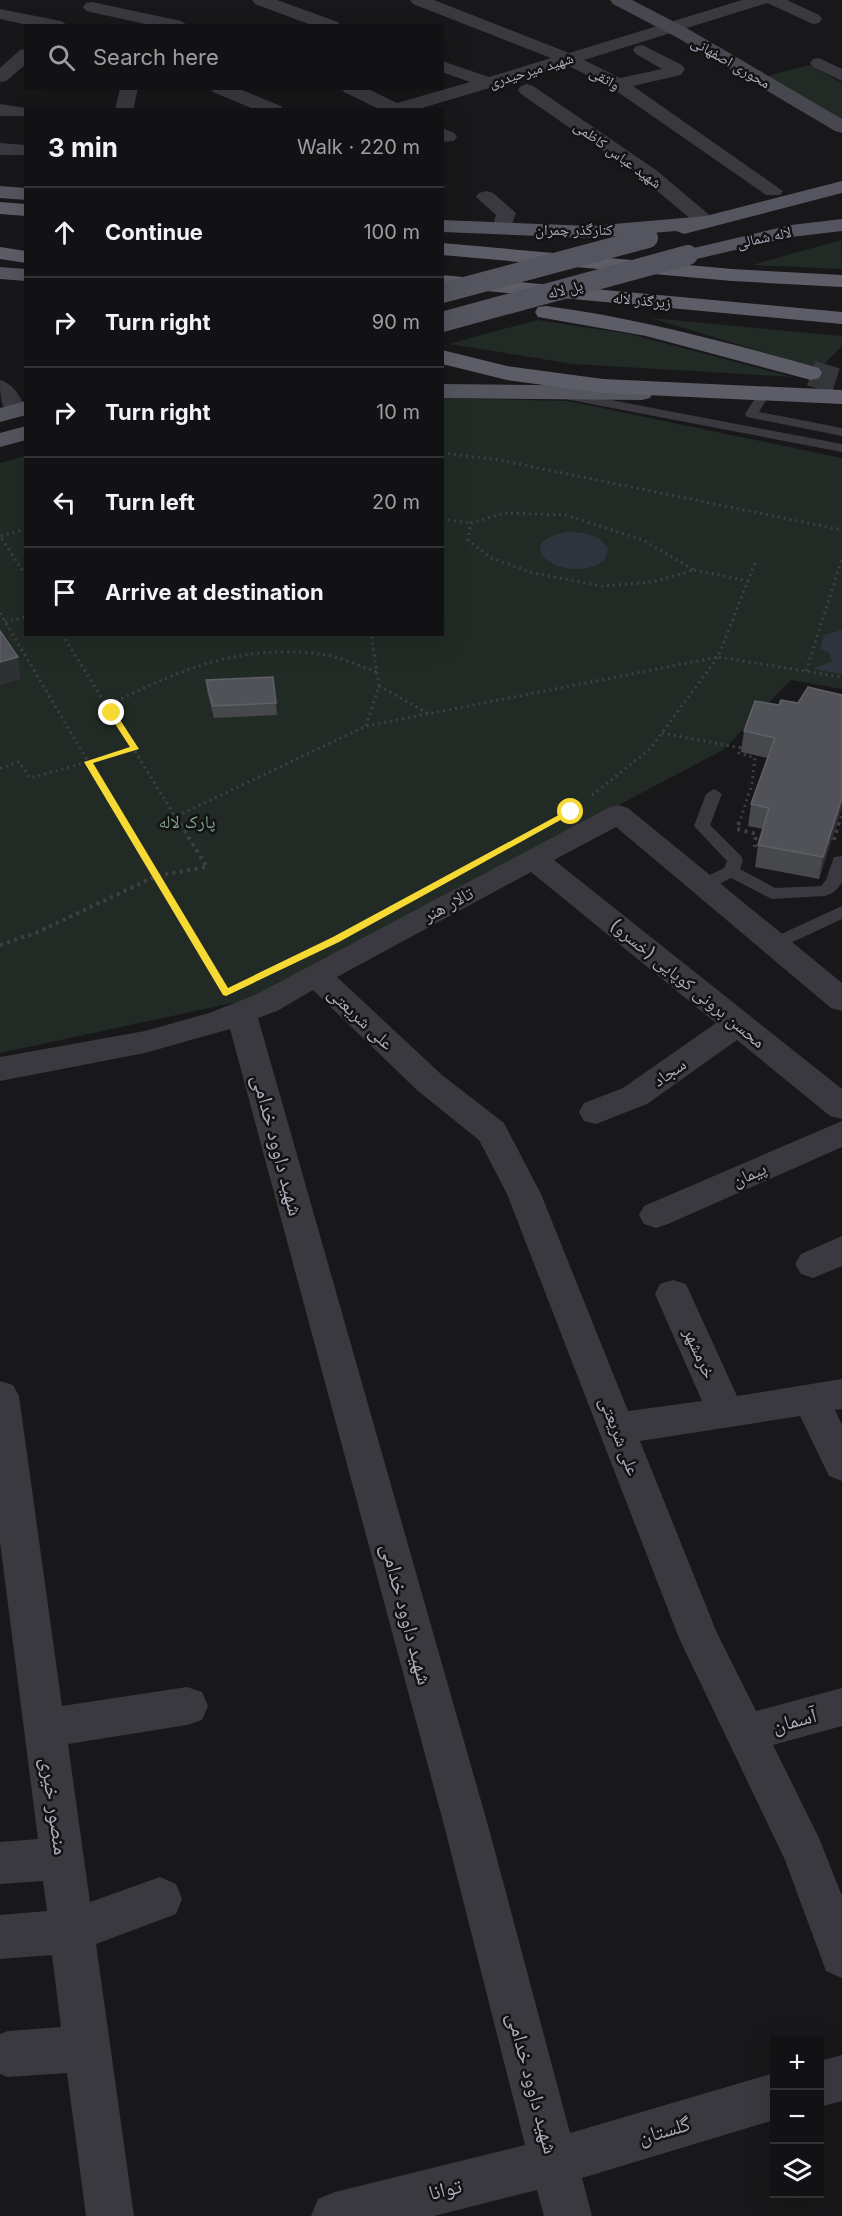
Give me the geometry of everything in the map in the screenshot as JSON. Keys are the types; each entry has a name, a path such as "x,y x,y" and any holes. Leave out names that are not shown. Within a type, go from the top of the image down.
{"highway":[{"path":"0,208 24,210"},
{"path":"0,222 24,225"},
{"path":"0,242 24,244"},
{"path":"444,249 732,275 842,281"},
{"path":"0,253 24,257"},
{"name":"زیرگذر لاله","path":"444,262 842,298"},
{"name":"زیرگذر لاله","path":"444,282 842,318"},
{"path":"444,300 575,315 665,333 811,373"},
{"path":"444,357 507,373 603,386 842,397"}],"main road":[{"name":"محوری اصفهانی","path":"619,0 842,127"},
{"name":"لاله شمالی","path":"706,222 842,187"},
{"path":"0,192 24,194"},
{"name":"کنارگذر چمران","path":"444,226 591,232 706,222"},
{"name":"پل لاله","path":"444,292 706,222"},
{"name":"لاله شمالی","path":"688,255 781,233 842,225"},
{"name":"پل لاله","path":"444,321 688,255"},
{"path":"0,273 24,275"},
{"path":"444,391 757,394"},
{"path":"0,440 24,434"}],"street":[{"path":"261,0 327,24"},
{"name":"واثقی","path":"419,0 569,58 618,84 773,191"},
{"path":"703,0 724,11"},
{"name":"شهید میرحیدری","path":"402,108 760,0"},
{"path":"773,0 813,19"},
{"path":"98,4 173,24"},
{"path":"0,14 54,24"},
{"path":"0,77 23,49"},
{"path":"618,84 675,71 676,69 642,50"},
{"path":"842,58 819,63 842,76"},
{"path":"444,67 488,83"},
{"path":"124,108 129,90"},
{"path":"224,90 269,108"},
{"path":"355,90 397,108"},
{"name":"شهید عباس کاظمی","path":"527,90 649,174 706,222"},
{"path":"0,149 23,150"},
{"path":"486,197 506,213 502,228"},
{"path":"0,387 14,411"},
{"name":"تالار هنر","path":"0,1069 145,1042 234,1003 266,1003 618,814 842,1000"},
{"name":"محسن برونی کوپایی (خسرو)","path":"534,858 842,1107"},
{"name":"علی شریعتی","path":"316,975 430,1083 492,1132 524,1194 699,1638 804,1853 842,1955"},
{"name":"شهید داوود خدامی","path":"234,1003 467,1829 568,2216"},
{"name":"سجاد","path":"596,1112 635,1096 738,1023"},
{"name":"پیمان","path":"656,1215 842,1133"},
{"name":"خرمشهر","path":"673,1294 726,1413"},
{"name":"منصور خیری","path":"0,1396 110,2216"},
{"path":"616,1428 827,1396 842,1465"},
{"path":"44,1728 187,1706"},
{"name":"آسمان","path":"746,1732 842,1707"},
{"path":"0,1863 62,1858"},
{"path":"0,1937 72,1931 160,1899"},
{"path":"8,2054 87,2048"},
{"path":"824,2083 842,2078"},
{"name":"گلستان","path":"554,2162 770,2098"},
{"name":"توانا","path":"335,2216 554,2162"}],"lane":[{"path":"544,392 842,448"},
{"path":"757,394 751,414 842,432"},
{"path":"704,885 731,871 735,860 702,826 714,794"},
{"path":"731,871 772,894 825,891 834,882 840,861"},
{"path":"774,944 842,912"}],"path":[{"path":"444,453 499,460 842,530"},
{"path":"444,519 471,523 505,513 566,515 643,540 694,570 748,581"},
{"path":"471,523 468,540 491,558 532,573 602,586 652,582 694,570"},
{"path":"24,530 0,536 24,573"},
{"path":"807,671 842,559"},
{"path":"589,797 650,748 718,657 755,563"},
{"path":"0,613 234,1003"},
{"path":"5,622 24,617"},
{"path":"0,945 38,932 156,876 207,867 63,636"},
{"path":"366,726 379,686 371,636"},
{"path":"112,713 117,701 166,676 209,661 263,653 321,654 377,672"},
{"path":"177,816 366,726 718,657 842,677"},
{"path":"379,686 431,715"},
{"path":"662,733 741,748"},
{"path":"744,739 739,753 755,758 752,784 737,829 756,834 754,851"},
{"path":"0,768 19,762 30,778 135,749"},
{"path":"833,845 842,814"}],"green space":[{"path":"810,65 842,83 842,121 763,77"},
{"path":"841,240 842,269 752,265"},
{"path":"651,318 842,336 842,346 819,369"},
{"path":"537,320 630,334 792,377 573,364 449,344"},
{"name":"پارک لاله","path":"444,398 568,401 842,458 842,689 791,680 723,750 251,999 0,1053 0,463 24,456 24,636 444,636"}],"shaded area":[{"path":"566,532 584,533 600,540 608,549 605,560 590,567 574,569 560,567 548,561 541,554 541,545 548,538"},
{"path":"842,630 842,674 813,669 832,661 829,653 820,649 824,635"}],"building":[{"path":"0,631 18,657 0,662"},
{"path":"273,677 276,703 213,706 206,680"},
{"path":"808,687 842,695 842,798 823,857 758,845 769,808 751,804 775,738 744,731 755,701 779,705 781,700 798,703"}],"tunnel":[{"path":"811,373 842,383"}],"route":[{"path":"112,713 135,749 88,762 226,993 336,939 571,812"}]}
